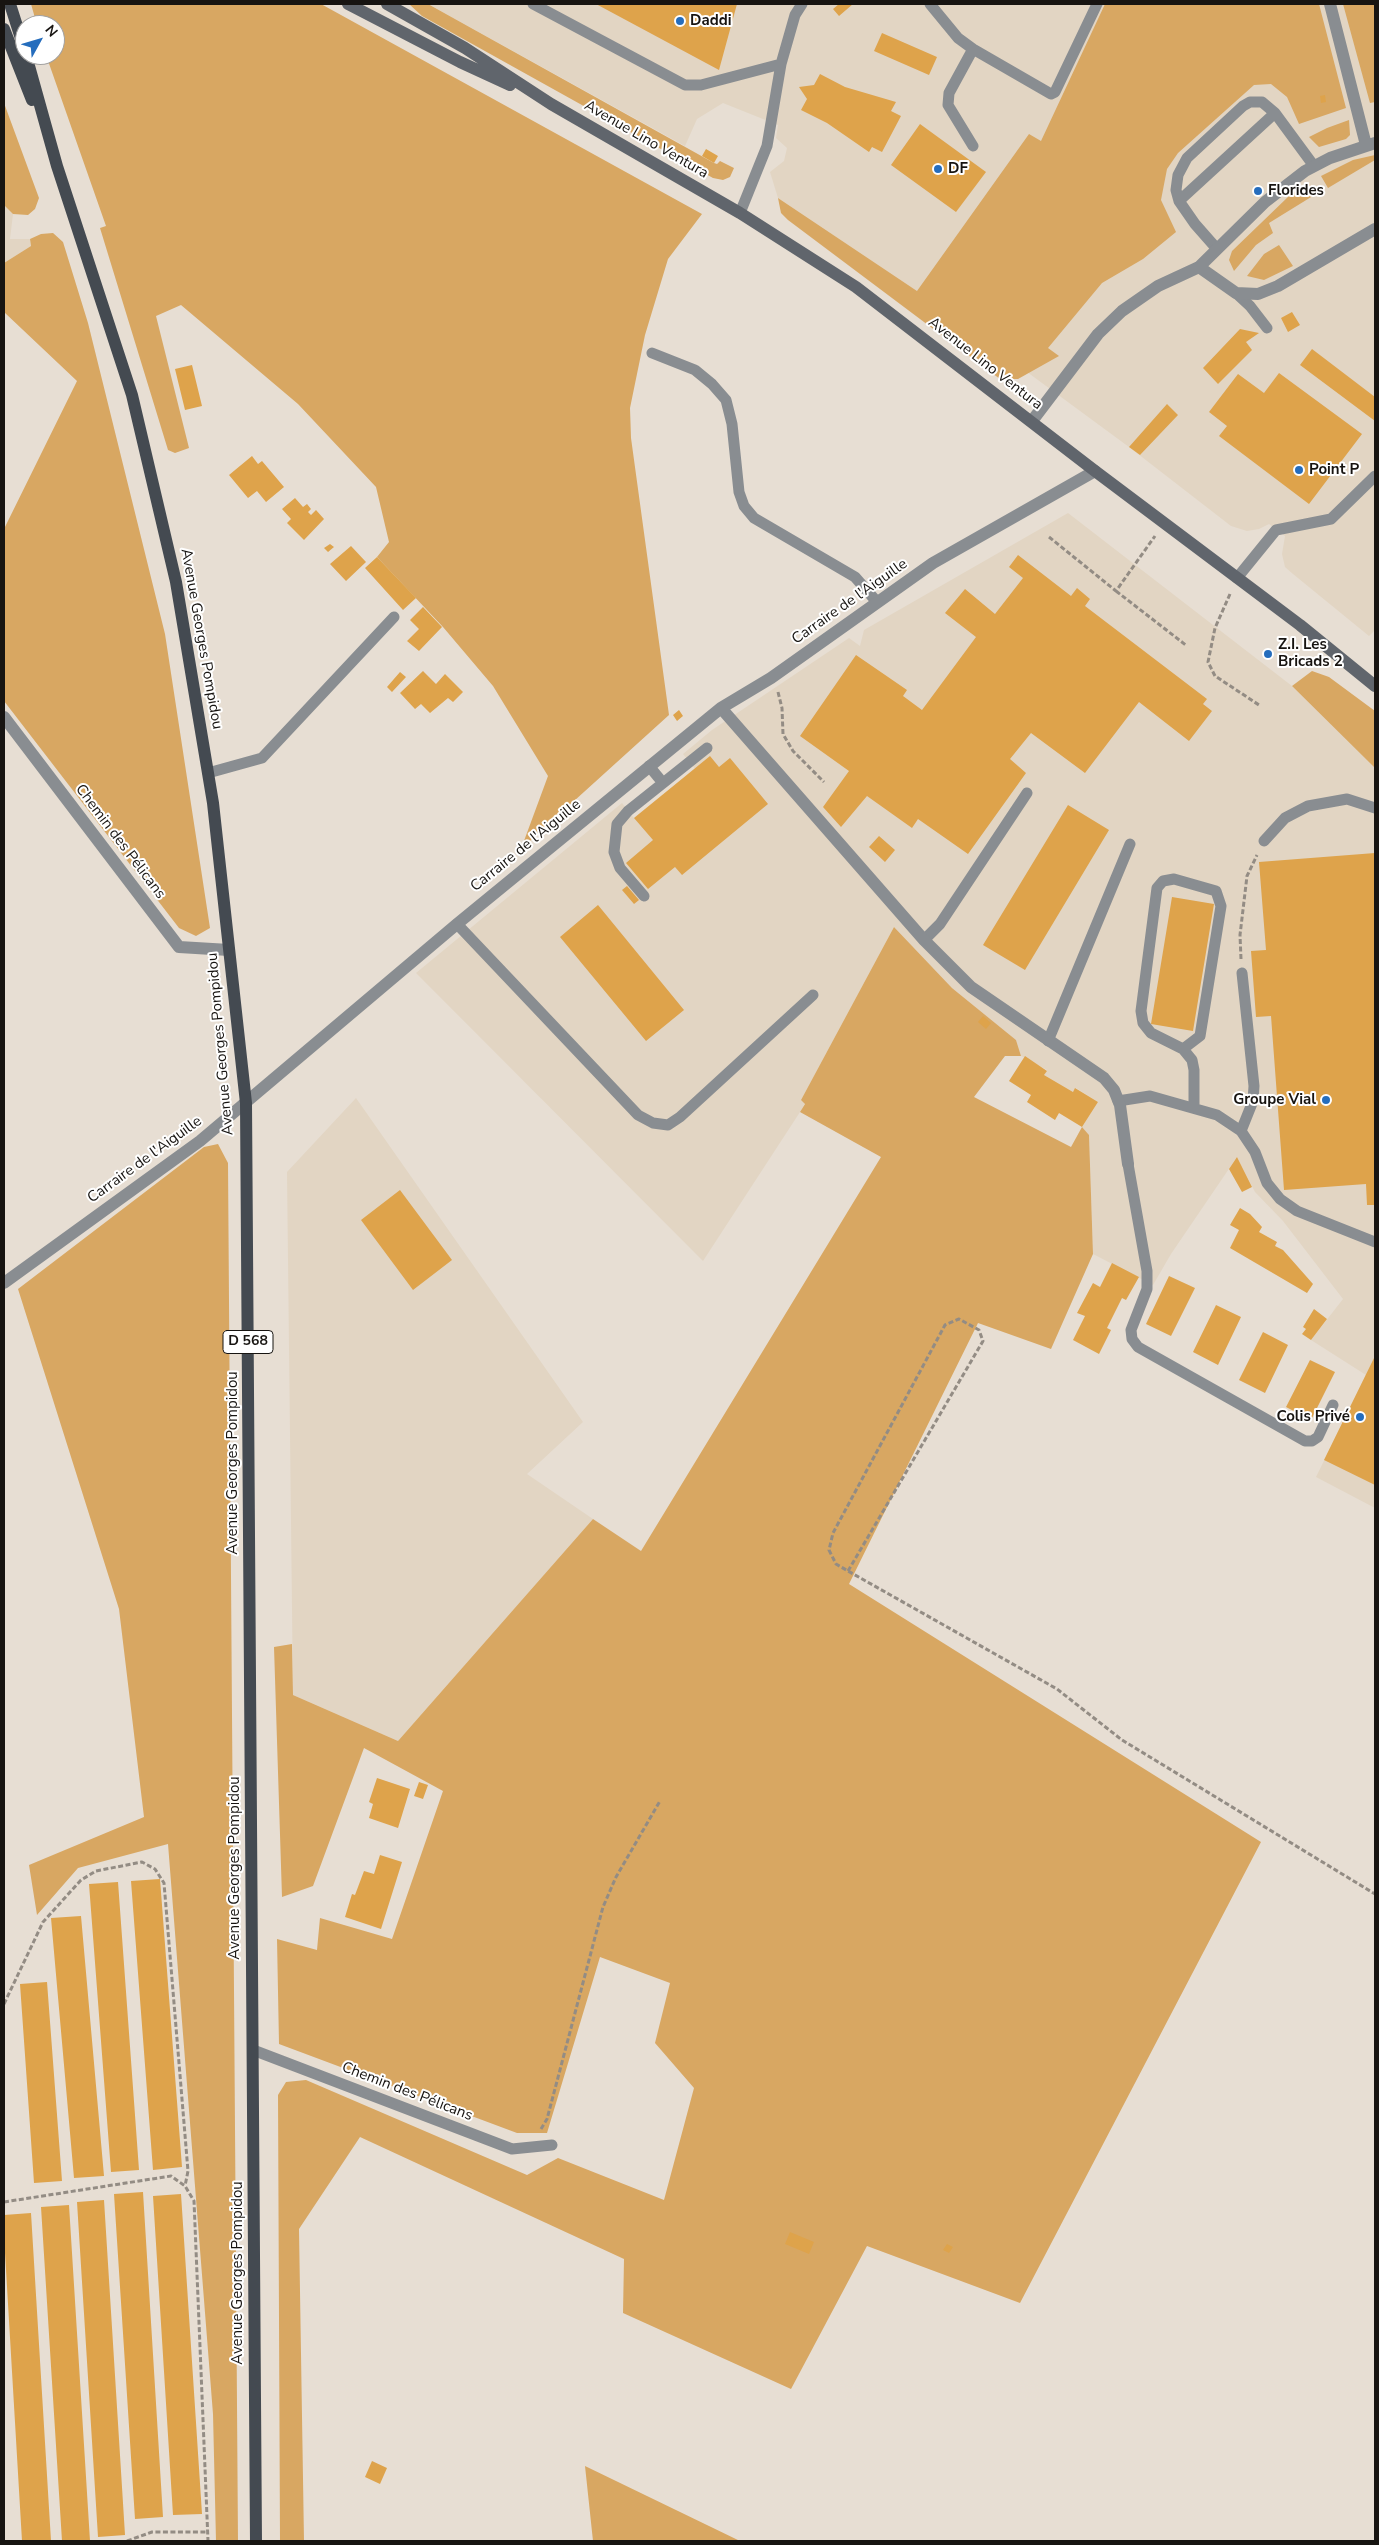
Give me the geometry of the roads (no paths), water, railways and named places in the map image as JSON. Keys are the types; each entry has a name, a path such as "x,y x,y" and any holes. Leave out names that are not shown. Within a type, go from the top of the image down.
{"main road":[{"path":"10,4 15,20"},
{"name":"Avenue Lino Ventura","path":"348,4 366,8 460,62 551,104"},
{"name":"Avenue Lino Ventura","path":"388,4 465,48 551,104 740,213 856,287 1095,471 1300,625 1375,686"},
{"name":"Avenue Georges Pompidou","path":"4,29 57,166"},
{"name":"Avenue Georges Pompidou","path":"29,65 57,166 132,395 176,582 208,773 246,1103 256,2541"}],"street":[{"path":"1032,421 1098,334 1122,311 1158,286 1199,267 1265,202 1314,166 1371,144 1330,4"},
{"path":"1199,267 1236,293 1249,294 1267,291 1375,229"},
{"name":"Carraire de l'Aiguille","path":"4,1283 200,1141 457,924 721,708 771,678 933,563 1095,471"},
{"path":"721,708 924,940 971,987 1104,1078 1114,1090 1118,1101 1128,1164"},
{"name":"Chemin des Pélicans","path":"4,717 179,947 229,950"}],"lane":[{"path":"533,4 685,85 701,86 781,64"},
{"path":"740,213 767,146 781,64 795,15 802,4"},
{"path":"930,4 958,38 973,49 1051,94 1055,92 1097,4"},
{"path":"973,49 949,93 948,105 952,115 973,146"},
{"path":"1217,249 1195,224 1179,201 1176,190 1178,175 1187,158 1243,106 1250,102 1262,102 1275,113 1314,166"},
{"path":"1179,201 1275,113"},
{"path":"1236,293 1254,310 1267,328"},
{"path":"652,353 695,370 712,384 726,400 732,424 739,492 744,506 754,518 855,577 877,602"},
{"path":"1237,578 1276,530 1331,519 1375,476"},
{"path":"208,773 262,758 394,617"},
{"path":"644,896 620,868 614,852 617,824 628,811 707,748"},
{"path":"649,766 663,783"},
{"path":"924,940 940,924 1027,793"},
{"path":"1264,841 1285,818 1308,806 1347,799 1375,808"},
{"path":"1048,1041 1130,844"},
{"path":"1184,1049 1200,1036 1221,906 1216,891 1174,879 1163,881 1157,888 1141,1011 1143,1023 1151,1033 1184,1049 1192,1060 1194,1070 1194,1108"},
{"path":"457,924 638,1114 653,1123 668,1125 680,1117 813,995"},
{"path":"1241,1131 1253,1101 1254,1086 1242,973"},
{"path":"1118,1101 1150,1096 1217,1115 1241,1131 1256,1152 1267,1183 1280,1199 1297,1211 1375,1242"},
{"path":"1128,1164 1147,1271 1147,1288 1131,1330 1132,1339 1138,1347 1305,1441 1312,1441 1318,1437 1334,1405"},
{"name":"Chemin des Pélicans","path":"253,2050 512,2149 552,2145"}],"place":[{"name":"Daddi","path":"680,21"},
{"name":"DF","path":"938,169"},
{"name":"Florides","path":"1258,191"},
{"name":"Point P","path":"1299,470"},
{"name":"Z.I. Les Bricads 2","path":"1268,654"},
{"name":"Groupe Vial","path":"1326,1100"},
{"name":"Colis Privé","path":"1360,1417"}]}
